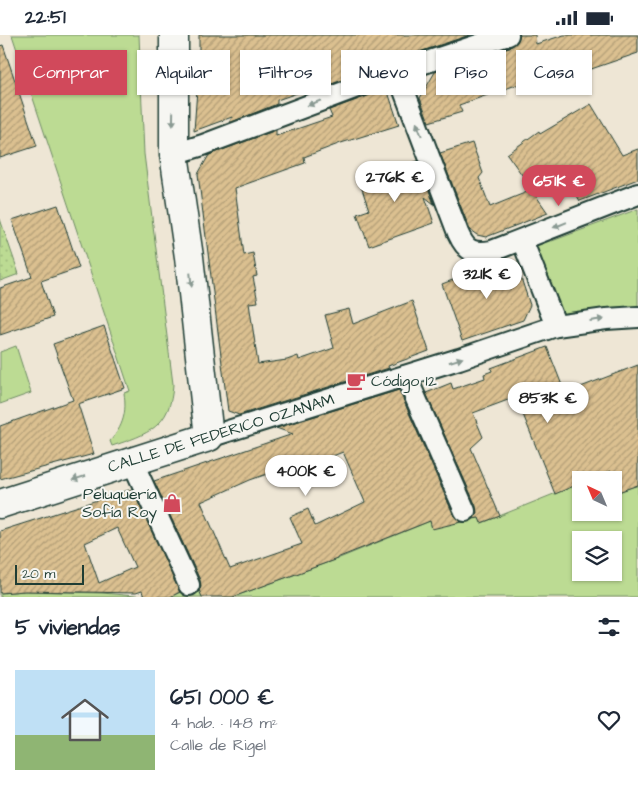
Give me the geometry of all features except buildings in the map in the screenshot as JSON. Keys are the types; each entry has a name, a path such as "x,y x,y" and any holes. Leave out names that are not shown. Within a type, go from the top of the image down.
{"street":[{"path":"174,35 174,154 189,257 209,437"},
{"path":"426,62 508,35"},
{"path":"174,154 341,93"},
{"path":"406,95 462,243 470,251 484,253 638,194"},
{"path":"522,240 556,326"},
{"name":"CALLE DE FEDERICO OZANAM","path":"0,504 406,376 556,326 606,319 638,317"},
{"path":"406,376 465,511"},
{"path":"132,461 189,585"}],"green space":[{"path":"12,35 139,35 137,95 142,95 144,154 173,384 168,410 155,427 112,446 110,441 123,419 125,407 124,393 130,391 32,95 127,95 127,50 17,50"},
{"path":"638,209 638,312 570,316 561,312 534,246 545,237 552,241"},
{"path":"0,219 19,274 0,281"},
{"path":"16,346 31,393 0,404 0,352"},
{"path":"605,456 611,471 599,471"},
{"path":"638,485 638,597 233,597 337,559 430,521 457,523 478,516 482,523 572,487 572,521 622,521 622,491"},
{"path":"197,584 202,597 170,597"},
{"path":"25,591 102,593 146,597 0,597 0,593"}],"place":[{"name":"Código 12","path":"356,381"},
{"name":"Peluquería Sofía Roy","path":"172,503"}]}
